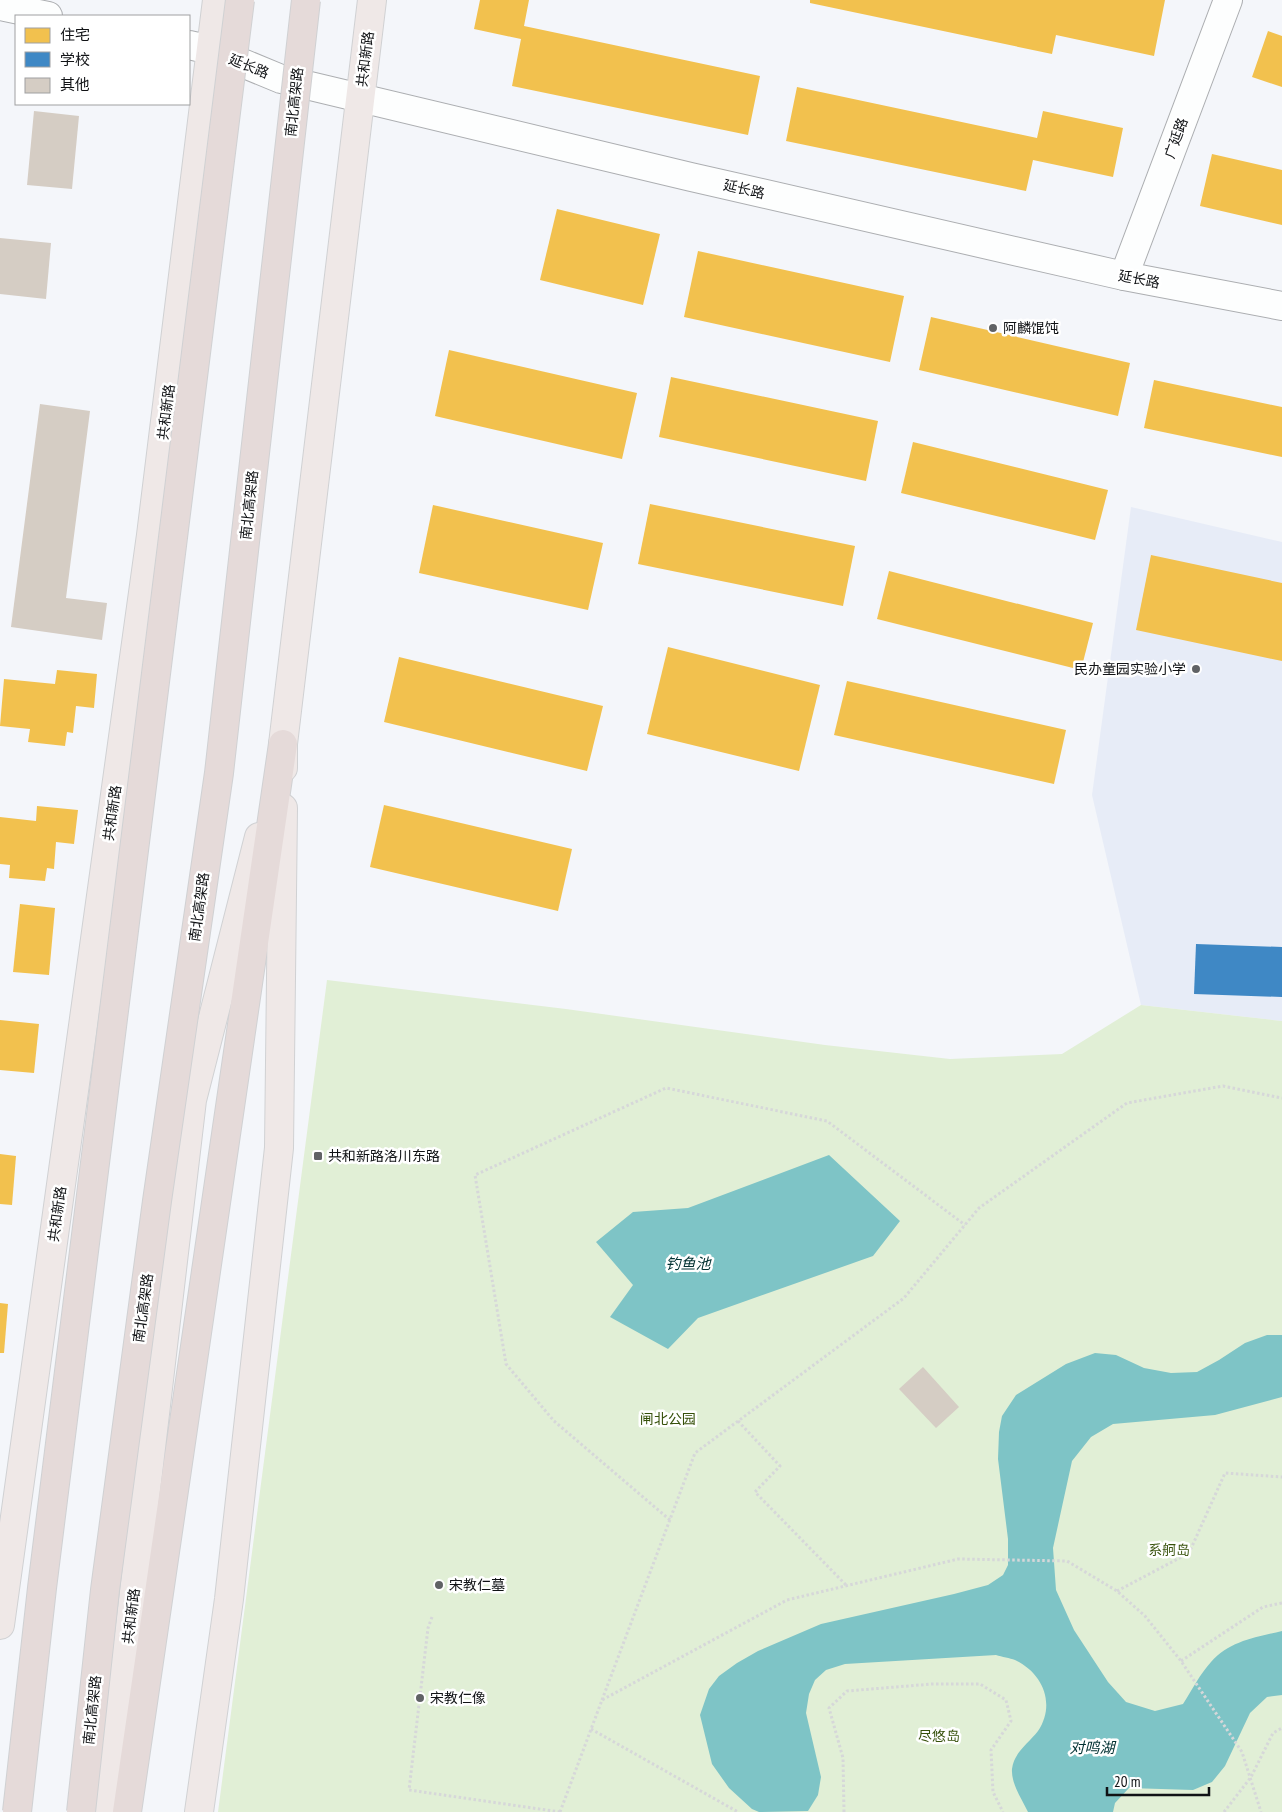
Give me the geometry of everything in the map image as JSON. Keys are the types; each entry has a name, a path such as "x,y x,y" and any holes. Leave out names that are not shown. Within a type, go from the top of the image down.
{"highway":[{"path":"17,1812 42,1588 240,0"},
{"name":"南北高架路","path":"81,1812 105,1590 156,1210 218,774 306,0"},
{"path":"127,1812 283,744"}],"main road":[{"name":"共和新路","path":"0,1626 151,536 200,48 217,0"},
{"name":"共和新路","path":"199,1812 229,1599 279,1148 283,744 372,0"},
{"name":"共和新路","path":"108,1812 192,1100 283,744"}],"street":[{"name":"广延路","path":"1124,276 1228,0"},
{"path":"0,6 43,15"},
{"name":"延长路","path":"200,48 282,79 691,178 1124,276 1282,306"}],"path":[{"path":"432,1617 428,1628 409,1790 560,1812 696,1453 904,1298 979,1208 1127,1104 1224,1086 1282,1098"},
{"path":"670,1520 554,1421 506,1364 475,1175 666,1088 827,1121 965,1225"},
{"path":"738,1422 780,1466 755,1492 846,1585"},
{"path":"1117,1591 1189,1553 1225,1473 1282,1477"},
{"path":"602,1700 787,1600 958,1559 1067,1561 1117,1591 1145,1616 1181,1661 1242,1752 1261,1812"},
{"path":"1181,1661 1263,1607 1282,1603"},
{"path":"844,1812 843,1758 829,1708 847,1691 932,1684 980,1684 1006,1700 1011,1721 991,1750 994,1792 1003,1812"},
{"path":"1224,1812 1251,1777 1273,1733 1282,1728"},
{"path":"591,1729 738,1812"}],"shaded area":[{"name":"民办童园实验小学","path":"1131,507 1282,542 1282,1021 1141,1005 1092,795"}],"green space":[{"name":"闸北公园","path":"327,980 566,1009 825,1045 950,1059 1062,1054 1141,1005 1282,1021 1282,1812 218,1812"}],"water":[{"name":"钓鱼池","path":"829,1155 900,1221 873,1256 698,1318 668,1349 610,1317 633,1285 596,1242 633,1212 688,1208"},
{"name":"对鸣湖","path":"1267,1335 1282,1335 1282,1397 1215,1415 1113,1424 1091,1437 1072,1461 1053,1548 1056,1590 1074,1630 1108,1682 1126,1702 1155,1711 1183,1704 1203,1672 1226,1649 1244,1641 1282,1631 1282,1695 1267,1697 1250,1713 1225,1766 1212,1782 1193,1790 1129,1788 1115,1803 1113,1812 1028,1812 1015,1786 1012,1769 1019,1753 1038,1731 1043,1721 1046,1710 1044,1690 1033,1673 1025,1666 1015,1660 996,1655 845,1664 826,1670 815,1680 809,1694 806,1713 821,1777 818,1795 808,1811 759,1812 752,1809 729,1788 712,1764 700,1715 709,1689 719,1676 758,1651 821,1624 988,1585 1003,1575 1008,1565 1008,1539 998,1459 999,1432 1002,1416 1016,1395 1066,1364 1095,1353 1116,1355 1144,1368 1171,1373 1197,1372 1245,1343"}],"building: 住宅":[{"path":"480,0 529,0 524,26 760,76 748,135 512,86 521,39 474,29"},
{"path":"810,0 1165,0 1154,56 1056,35 1052,54 810,3"},
{"path":"1268,31 1282,36 1282,87 1252,77"},
{"path":"797,87 1037,138 1043,111 1123,128 1113,177 1033,160 1026,191 786,141"},
{"path":"1212,154 1282,170 1282,225 1200,206"},
{"path":"557,209 660,234 643,305 540,280"},
{"path":"698,251 904,296 890,362 684,317"},
{"path":"931,317 1130,363 1118,416 919,370"},
{"path":"449,350 637,393 622,459 435,416"},
{"path":"671,377 878,421 866,481 659,437"},
{"path":"1154,380 1282,407 1282,457 1144,428"},
{"path":"913,442 1108,490 1095,540 901,493"},
{"path":"650,504 855,546 843,606 638,564"},
{"path":"433,505 603,543 588,610 419,573"},
{"path":"1151,555 1282,583 1282,661 1136,630"},
{"path":"889,571 1093,623 1081,670 877,619"},
{"path":"668,647 820,685 799,771 647,734"},
{"path":"399,657 603,706 587,771 384,722"},
{"path":"57,670 97,674 94,708 76,706 73,733 67,732 65,746 28,742 30,729 0,726 4,679 55,684"},
{"path":"847,681 1066,730 1054,784 834,735"},
{"path":"384,805 572,849 558,911 370,867"},
{"path":"37,806 78,810 74,844 56,842 54,869 47,868 45,881 9,878 10,865 0,864 0,817 36,821"},
{"path":"20,904 55,908 49,975 13,972"},
{"path":"0,1020 39,1024 34,1073 0,1070"},
{"path":"0,1154 16,1156 12,1205 0,1204"},
{"path":"0,1303 8,1304 4,1353 0,1353"}],"building: 学校":[{"path":"1196,944 1282,947 1282,997 1194,994"}],"building: 其他":[{"path":"34,111 79,116 72,189 27,185"},
{"path":"0,238 51,243 46,299 0,294"},
{"path":"40,404 90,411 66,598 107,603 102,640 11,627"},
{"path":"923,1367 959,1407 936,1428 899,1389"}],"place":[{"name":"阿麟馄饨","path":"993,328"},
{"name":"民办童园实验小学","path":"1196,669"},
{"name":"共和新路洛川东路","path":"318,1156"},
{"name":"宋教仁墓","path":"439,1585"},
{"name":"宋教仁像","path":"420,1698"}],"park label":[{"name":"系舸岛","path":"1169,1550"},
{"name":"尽悠岛","path":"939,1736"}]}
